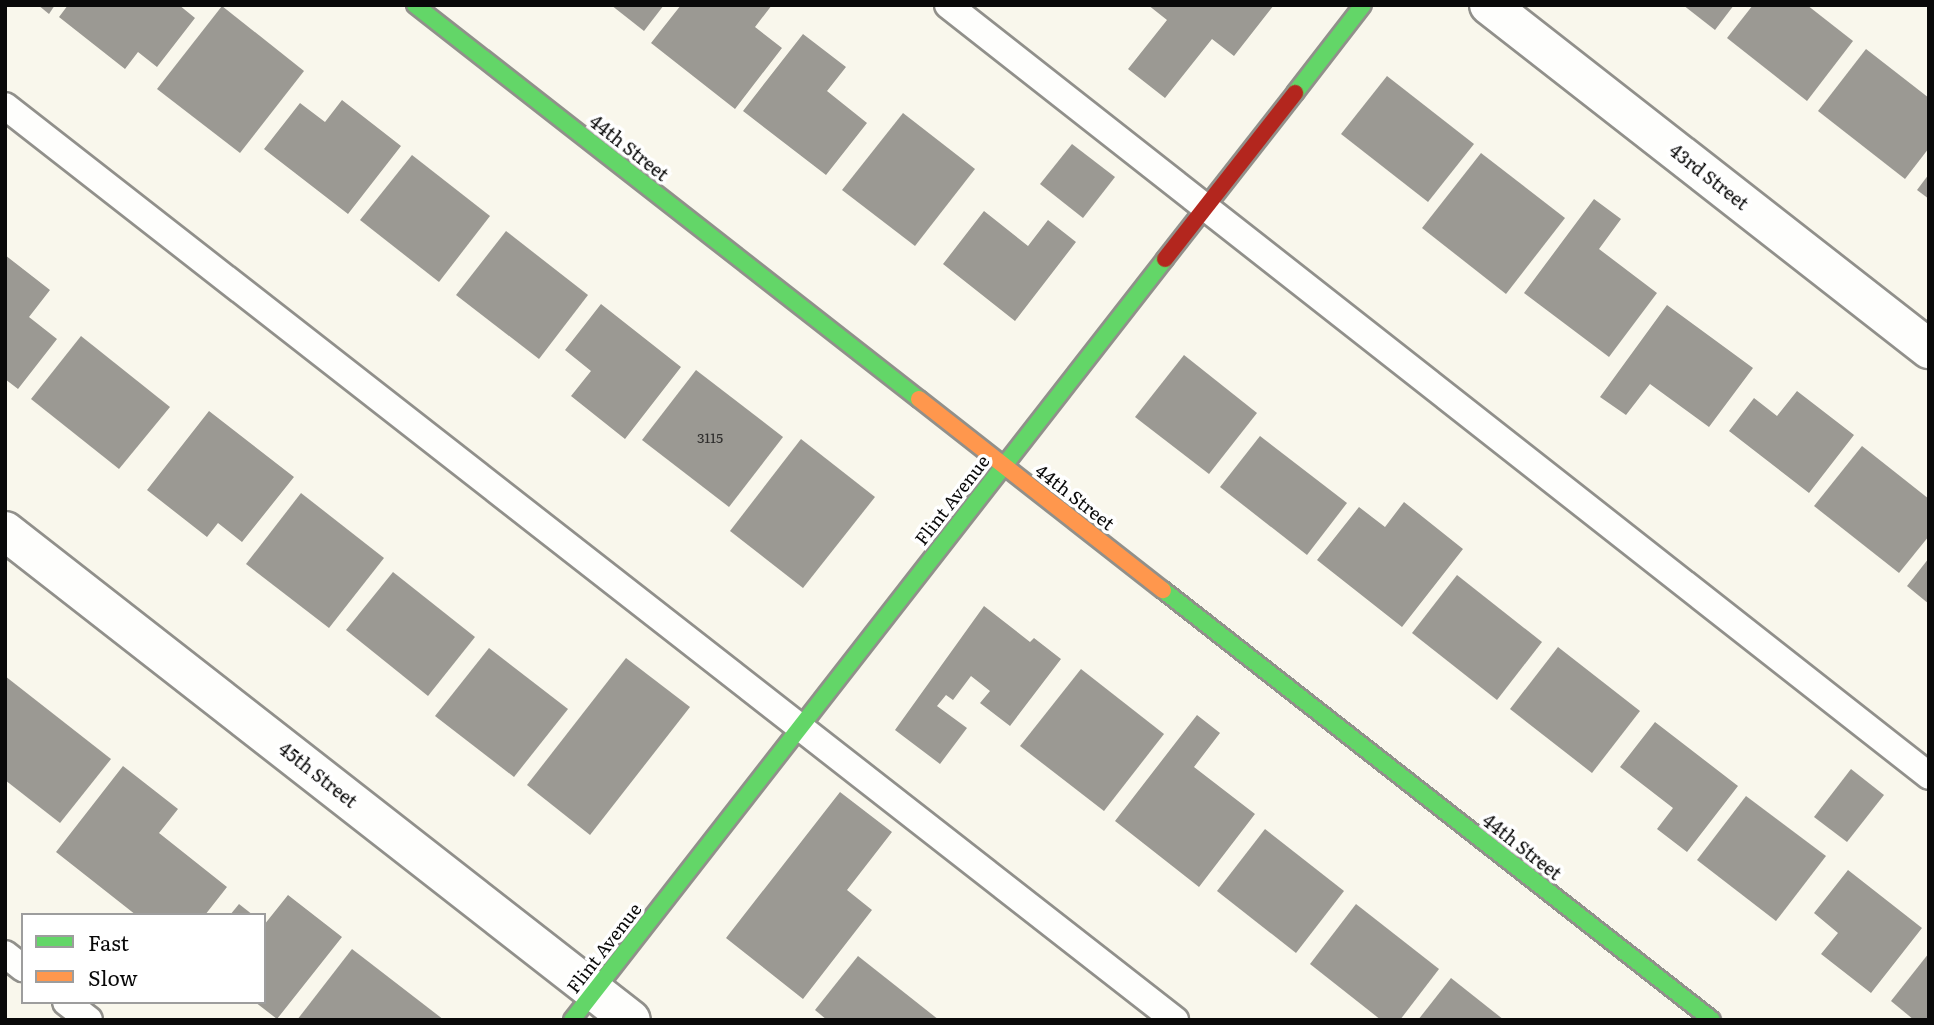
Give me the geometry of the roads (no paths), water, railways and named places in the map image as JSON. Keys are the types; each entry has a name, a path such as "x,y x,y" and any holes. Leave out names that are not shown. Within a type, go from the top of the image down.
{"street":[{"name":"44th Street","path":"415,5 1712,1020"},
{"name":"Flint Avenue","path":"583,1005 1363,5"},
{"name":"43rd Street","path":"1489,5 1929,349"},
{"name":"45th Street","path":"5,531 583,1005 631,1020"}],"lane":[{"path":"948,5 1929,776"},
{"path":"5,106 1175,1020"},
{"path":"5,954 21,966"},
{"path":"69,1004 89,1020"}]}
